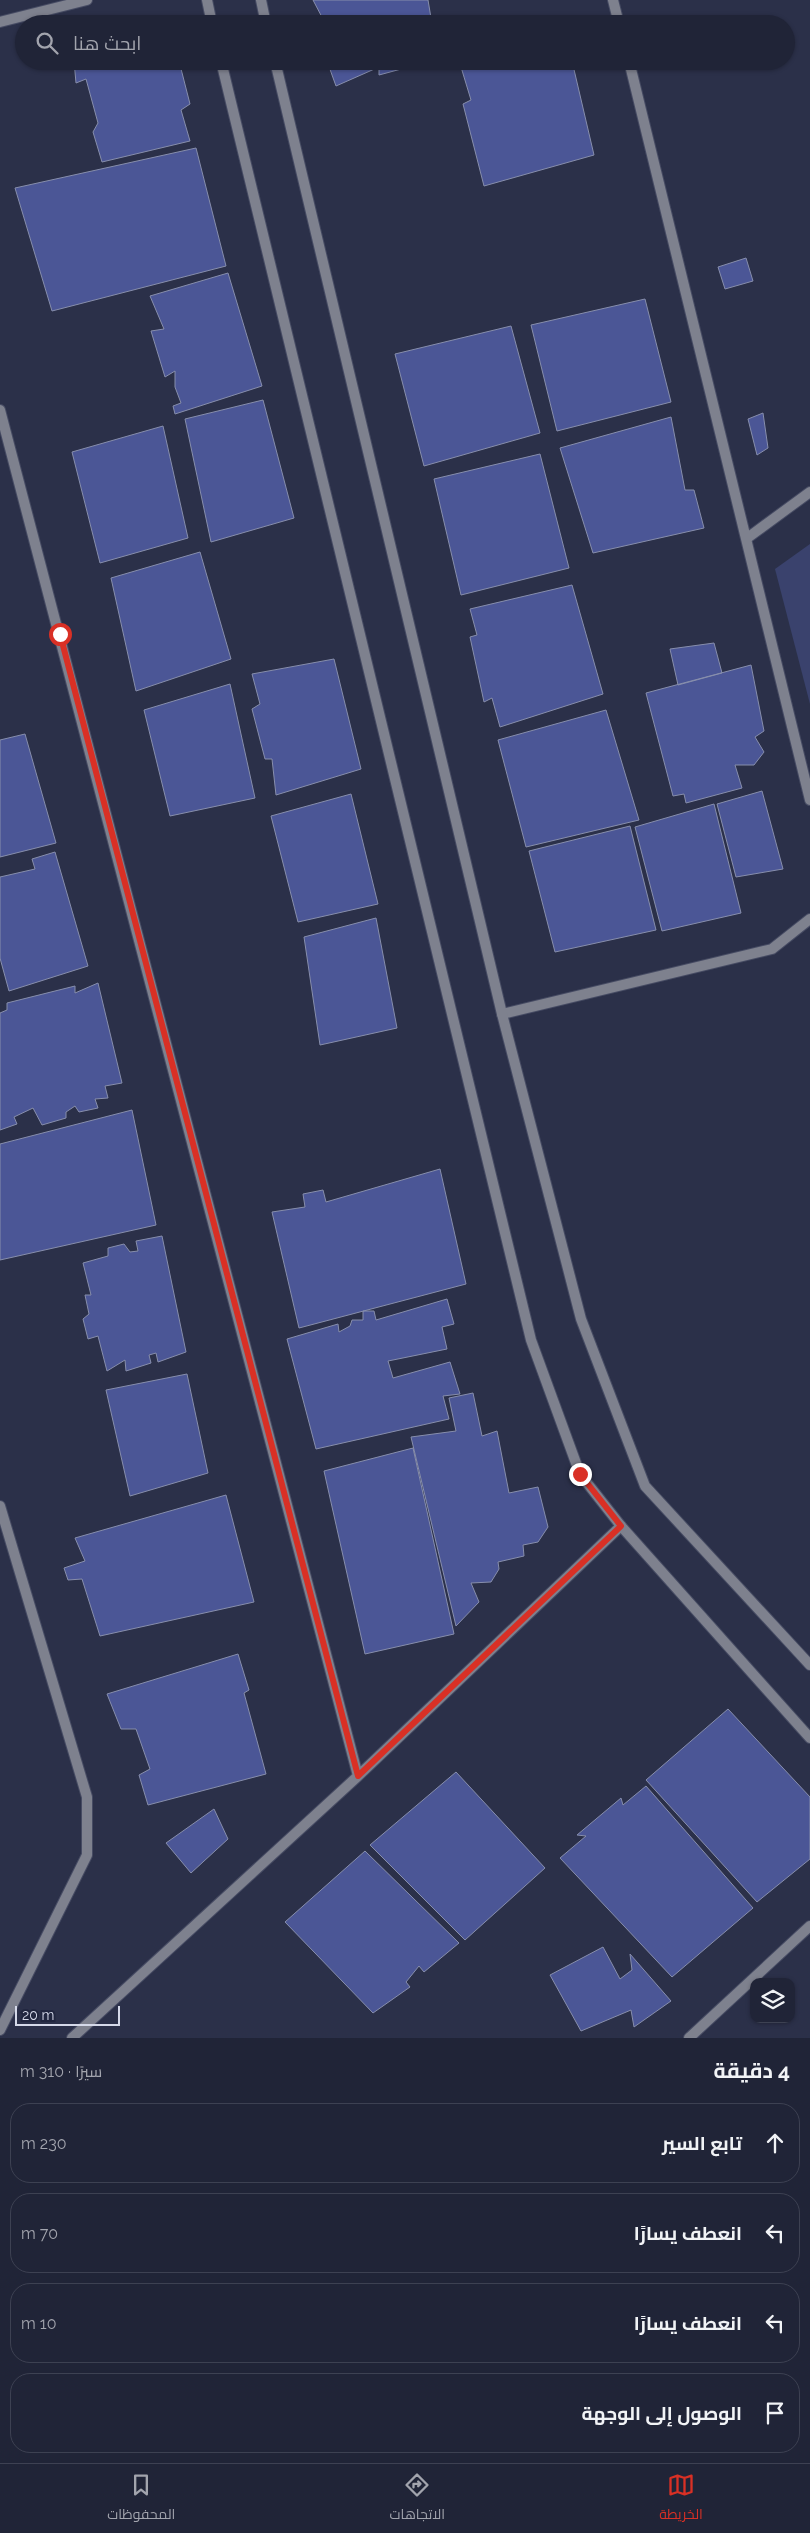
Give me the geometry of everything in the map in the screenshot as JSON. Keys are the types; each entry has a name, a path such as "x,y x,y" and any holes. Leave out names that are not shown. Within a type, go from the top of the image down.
{"street":[{"path":"28,15 87,0"},
{"path":"206,0 210,15"},
{"path":"261,0 264,15"},
{"path":"614,0 617,15"},
{"path":"0,22 15,18"},
{"path":"223,70 531,1340 580,1474 621,1526 810,1738"},
{"path":"277,70 502,1014 581,1319 644,1486 810,1665"},
{"path":"630,70 810,800"},
{"path":"0,410 358,1776"},
{"path":"746,539 810,492"},
{"path":"502,1014 772,949 810,919"},
{"path":"0,1506 87,1797 87,1855 0,2030"},
{"path":"72,2038 358,1776 621,1526"},
{"path":"689,2038 810,1926"}],"shaded area":[{"path":"810,544 810,704 775,569"}],"building":[{"path":"313,0 428,0 430,15 321,15"},
{"path":"75,70 181,70 190,104 181,110 190,141 102,162 93,132 98,123 86,79 76,83"},
{"path":"330,70 372,70 336,86"},
{"path":"379,70 398,70 379,75"},
{"path":"462,70 574,70 594,155 484,186 463,104 471,100"},
{"path":"196,148 226,266 52,311 15,188"},
{"path":"746,258 753,281 725,289 718,267"},
{"path":"228,273 262,386 175,414 173,406 181,403 175,387 175,371 165,377 151,331 164,329 150,296"},
{"path":"645,299 671,402 557,431 531,325"},
{"path":"511,326 540,433 424,466 395,354"},
{"path":"263,400 294,518 211,542 185,419"},
{"path":"763,413 768,448 757,455 748,419"},
{"path":"671,417 685,490 694,490 704,528 593,553 560,448"},
{"path":"163,426 188,538 100,563 72,452"},
{"path":"540,454 569,568 461,595 434,479"},
{"path":"200,552 231,659 136,691 111,578"},
{"path":"572,585 603,694 500,727 492,698 484,702 470,637 477,635 470,609"},
{"path":"714,643 722,673 678,685 670,649"},
{"path":"334,659 361,769 276,795 272,759 265,759 252,709 260,704 252,674"},
{"path":"751,665 764,731 755,737 764,752 754,765 735,765 742,788 686,803 684,794 673,796 646,693"},
{"path":"230,684 255,798 170,816 144,710"},
{"path":"606,710 639,820 526,847 498,740"},
{"path":"25,734 56,843 0,857 0,740"},
{"path":"762,791 783,869 736,877 717,804"},
{"path":"351,794 378,904 298,922 271,816"},
{"path":"714,804 741,913 662,931 635,827"},
{"path":"630,826 656,930 555,952 529,851"},
{"path":"55,852 88,966 9,991 0,958 0,877 35,869 32,859"},
{"path":"376,918 397,1028 320,1045 304,937"},
{"path":"98,983 122,1083 105,1086 108,1098 95,1099 98,1108 79,1112 75,1106 66,1112 66,1118 42,1125 33,1108 14,1117 17,1124 0,1130 0,1013 7,1010 7,1003 75,986 75,993"},
{"path":"132,1110 156,1225 0,1260 0,1144"},
{"path":"440,1169 466,1284 299,1328 272,1212 305,1207 303,1194 323,1190 326,1202"},
{"path":"162,1236 186,1352 158,1362 156,1353 149,1355 151,1363 126,1371 125,1360 107,1371 98,1336 88,1339 83,1319 89,1314 85,1295 91,1295 83,1263 108,1256 108,1248 124,1244 130,1252 138,1251 136,1241"},
{"path":"447,1299 454,1324 442,1327 447,1349 388,1361 393,1378 450,1362 460,1394 443,1396 449,1419 316,1449 287,1339 338,1324 339,1332 350,1326 352,1320 363,1320 363,1311 374,1311 376,1320"},
{"path":"187,1374 208,1473 130,1496 106,1390"},
{"path":"473,1393 482,1436 497,1431 509,1493 538,1487 548,1527 538,1542 523,1545 524,1556 498,1562 499,1569 491,1582 471,1583 479,1602 456,1626 411,1437 456,1431 449,1398"},
{"path":"413,1448 454,1634 365,1654 324,1471"},
{"path":"226,1495 254,1602 100,1636 82,1579 68,1580 64,1568 85,1561 75,1538"},
{"path":"238,1654 249,1690 244,1693 266,1774 148,1805 139,1775 150,1769 136,1729 121,1729 107,1694"},
{"path":"728,1709 810,1797 810,1859 757,1902 646,1780"},
{"path":"456,1772 545,1868 465,1940 370,1845"},
{"path":"646,1786 753,1908 672,1977 560,1858 586,1836 577,1835 621,1798 623,1805"},
{"path":"214,1809 228,1839 191,1873 166,1843"},
{"path":"365,1851 459,1943 424,1972 419,1966 406,1982 410,1987 373,2013 285,1922"},
{"path":"603,1947 620,1979 632,1970 630,1954 671,2001 634,2027 631,2010 581,2031 550,1975"}],"route":[{"path":"60,634 358,1776 621,1526 580,1474"}]}
